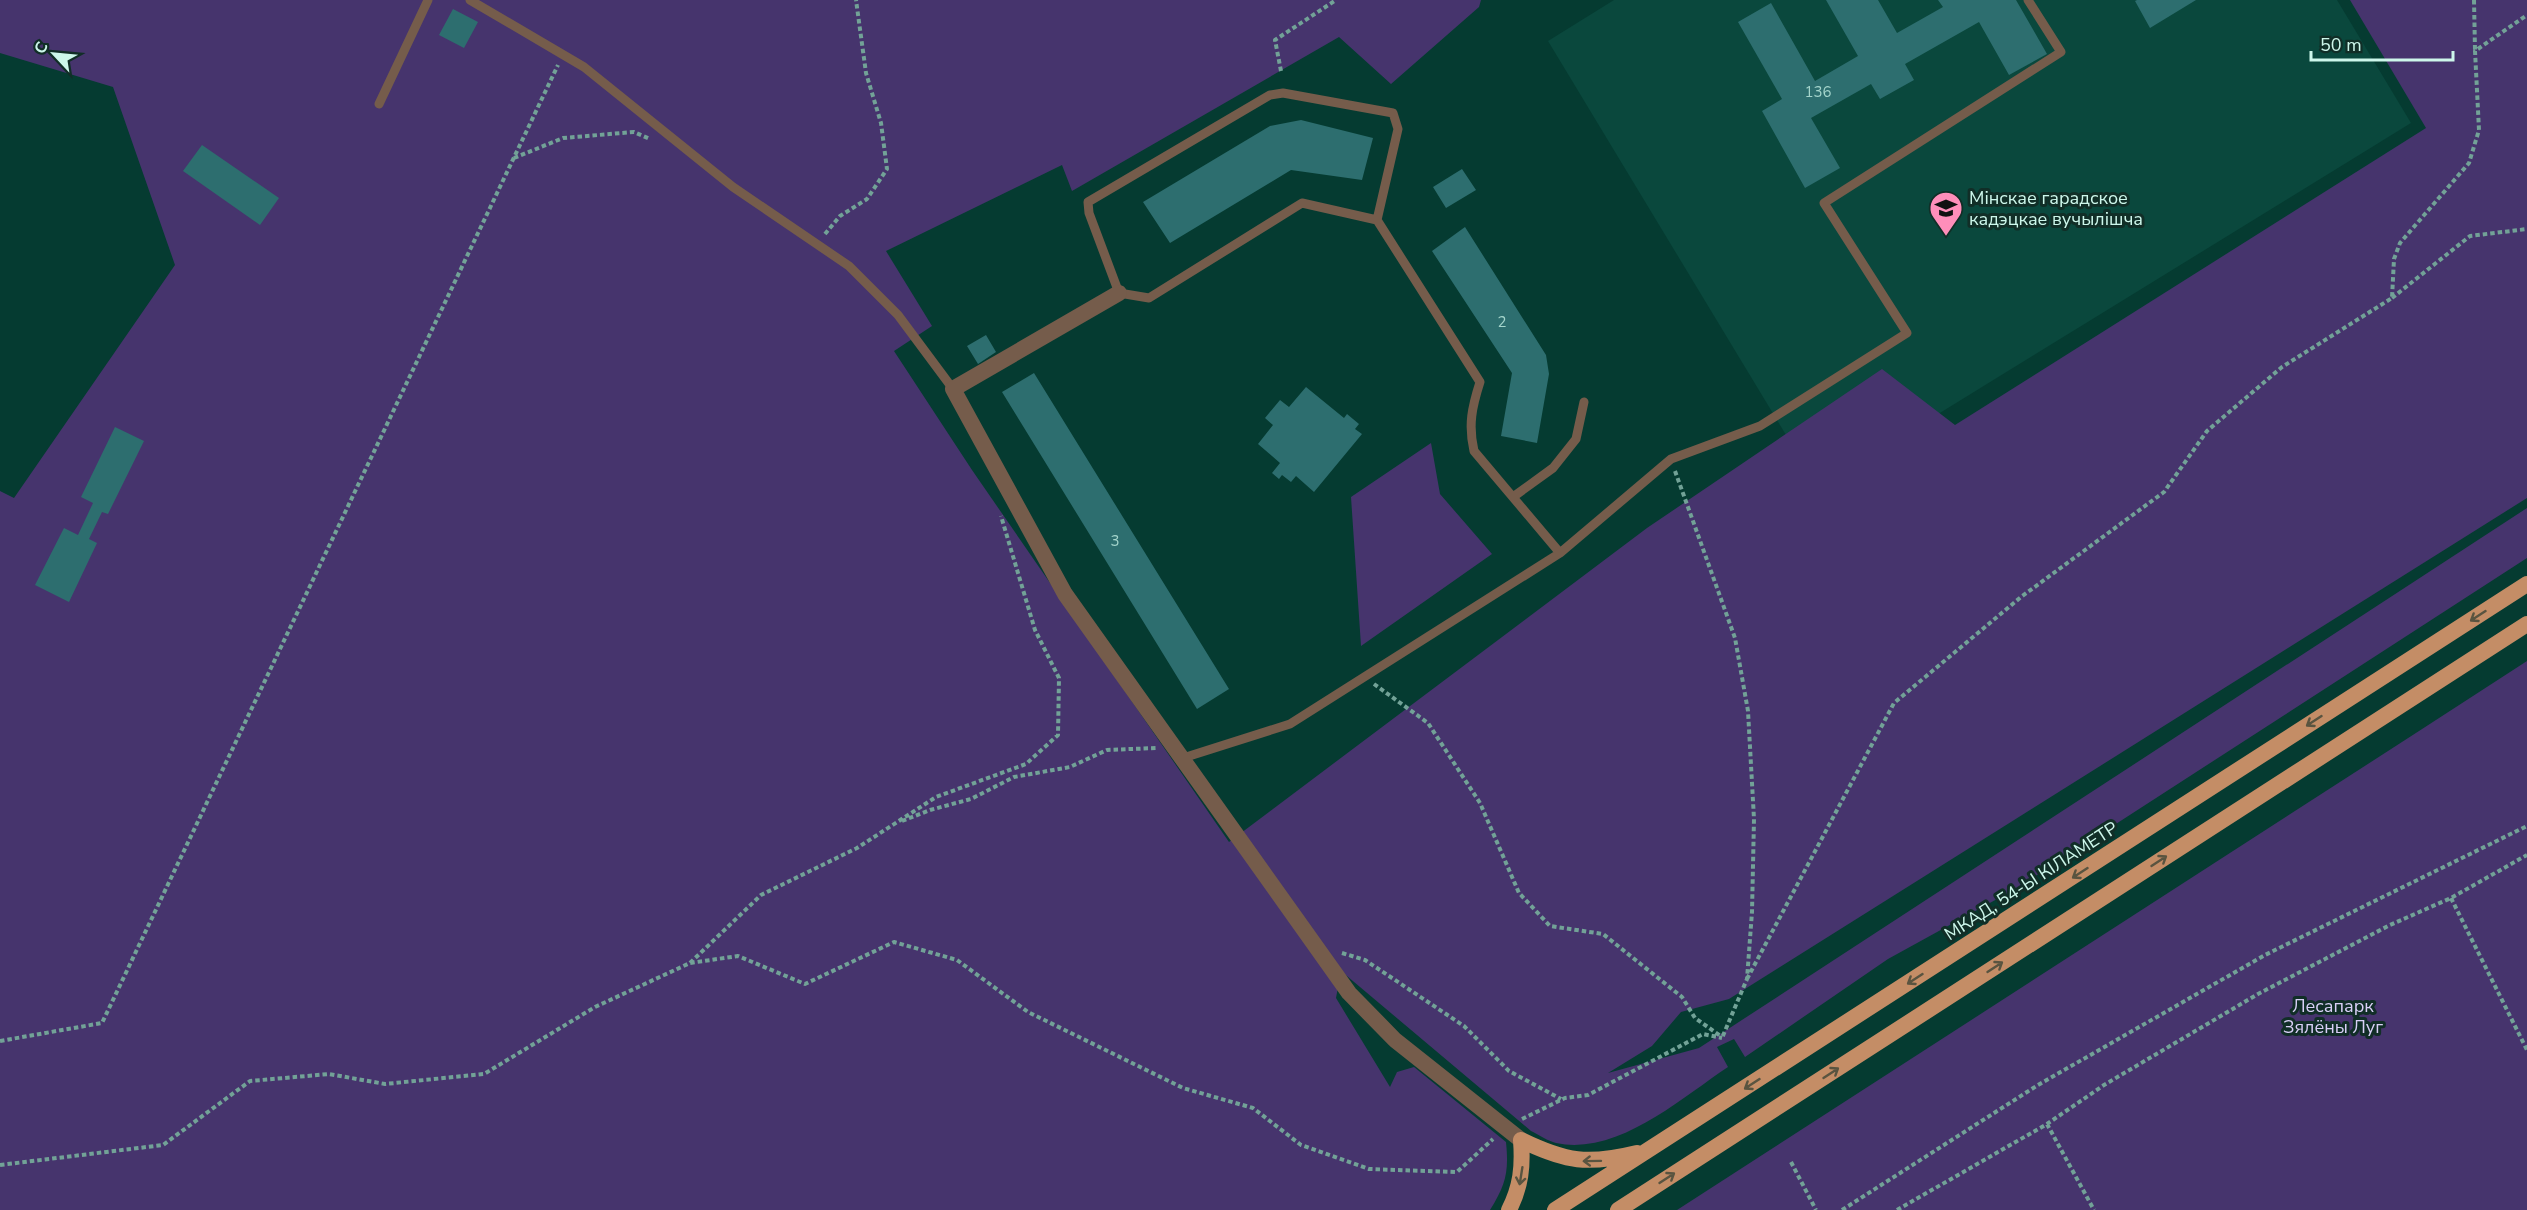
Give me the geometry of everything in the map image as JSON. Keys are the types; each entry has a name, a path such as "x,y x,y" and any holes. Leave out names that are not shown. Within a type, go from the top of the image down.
{"highway":[{"name":"МКАД, 54-Ы КІЛАМЕТР","path":"1555,1210 2527,584"},
{"path":"1618,1210 2527,624"},
{"path":"1521,1140 1551,1155 1579,1161 1602,1161 1649,1150"},
{"path":"1509,1210 1519,1190 1523,1166 1521,1140"}],"street":[{"path":"1119,293 953,389 1065,594 1349,993 1395,1040 1521,1140"}],"lane":[{"path":"379,104 428,0"},
{"path":"470,0 564,53 733,187 816,243 877,291 898,315 953,389"},
{"path":"1183,758 1290,724 1560,553 1671,459 1760,426 1907,333 1824,203 2061,52 2028,0"},
{"path":"1377,220 1398,129 1394,113 1283,93 1270,95 1088,202 1089,213 1119,293 1149,298 1302,203 1377,220 1480,382 1470,413 1470,432 1474,451 1560,553"},
{"path":"1513,497 1553,468 1576,439 1584,402"}],"path":[{"path":"816,243 840,216 867,199 887,169 881,123 866,73 856,0"},
{"path":"1281,71 1275,40 1336,0"},
{"path":"2392,298 2394,259 2400,243 2469,163 2479,130 2474,0"},
{"path":"2475,51 2527,15"},
{"path":"0,1041 102,1023 564,53"},
{"path":"513,159 563,138 634,132 653,140"},
{"path":"1722,1038 1747,979 1894,703 2021,597 2164,492 2206,431 2282,368 2392,298 2470,236 2527,229"},
{"path":"1671,459 1735,638 1748,711 1754,819 1752,912 1747,979"},
{"path":"690,963 761,895 857,848 936,797 1026,764 1058,735 1059,678 1035,630 998,507"},
{"path":"1365,678 1428,723 1480,803 1519,893 1550,926 1603,933 1682,997 1695,1018 1722,1038"},
{"path":"893,825 930,810 971,799 1014,777 1070,767 1107,750 1149,750 1172,744"},
{"path":"1842,1210 2038,1085 2265,955 2527,826"},
{"path":"1897,1210 2047,1124 2104,1085 2258,994 2390,925 2451,898 2527,855"},
{"path":"2451,898 2527,1050"},
{"path":"0,1165 162,1145 250,1081 329,1074 385,1084 484,1074 595,1007 690,963 738,956 805,984 894,942 957,960 1028,1012 1183,1088 1253,1108 1301,1145 1369,1169 1456,1172 1505,1128 1562,1099 1588,1095 1703,1034 1722,1038"},
{"path":"1315,945 1365,960 1464,1026 1509,1071 1562,1099"},
{"path":"2047,1124 2094,1210"},
{"path":"1791,1162 1816,1210"}],"shaded area":[{"name":"Мінскае гарадское кадэцкае вучылішча","path":"1614,0 2337,0 2411,123 1818,488 1548,41"}],"green space":[{"path":"0,0 1481,0 1479,7 1391,84 1339,37 1072,191 1062,165 886,251 932,326 894,351 972,470 1229,842 1647,528 1882,369 1955,425 2426,128 2350,0 2527,0 2527,498 1729,999 1681,1012 1652,1046 1608,1073 1699,1048 2527,508 2527,558 2017,888 1888,959 1745,1057 1734,1039 1717,1047 1728,1067 1669,1109 1625,1133 1602,1141 1579,1145 1556,1143 1531,1131 1341,971 1336,998 1390,1087 1397,1072 1414,1067 1506,1142 1505,1178 1500,1193 1490,1210 0,1210 0,491 14,498 175,265 113,87 0,53"},
{"path":"1431,443 1440,494 1492,554 1361,646 1351,497"},
{"name":"Лесапарк Зялёны Луг","path":"2527,661 2527,1210 1677,1210 2419,731"}],"building":[{"path":"1826,0 1878,0 1897,33 1943,7 1938,0 2016,0 2047,54 2009,75 1979,22 1905,64 1914,80 1880,99 1871,84 1811,118 1840,168 1805,188 1762,111 1782,99 1738,22 1771,3 1815,81 1858,56"},
{"path":"2196,0 2150,28 2135,1"},
{"path":"453,9 478,22 464,48 439,35"},
{"path":"1301,120 1373,138 1362,180 1291,170 1170,243 1143,202 1270,126"},
{"path":"202,145 279,198 260,225 183,171"},
{"path":"1462,169 1476,190 1446,208 1433,187"},
{"path":"1465,227 1546,355 1549,374 1537,443 1501,436 1512,373 1432,251"},
{"path":"986,335 996,352 978,364 967,346"},
{"path":"1034,373 1229,689 1197,709 1002,392"},
{"path":"1306,387 1344,418 1347,414 1359,424 1355,429 1362,434 1314,492 1296,476 1291,482 1282,475 1279,479 1272,473 1280,463 1258,444 1273,425 1265,418 1280,400 1289,407"},
{"path":"115,427 144,441 108,514 102,512 89,539 97,543 69,602 35,585 64,528 78,535 93,503 81,497"}],"place":[{"name":"Мінскае гарадское кадэцкае вучылішча","path":"1946,237"}]}
